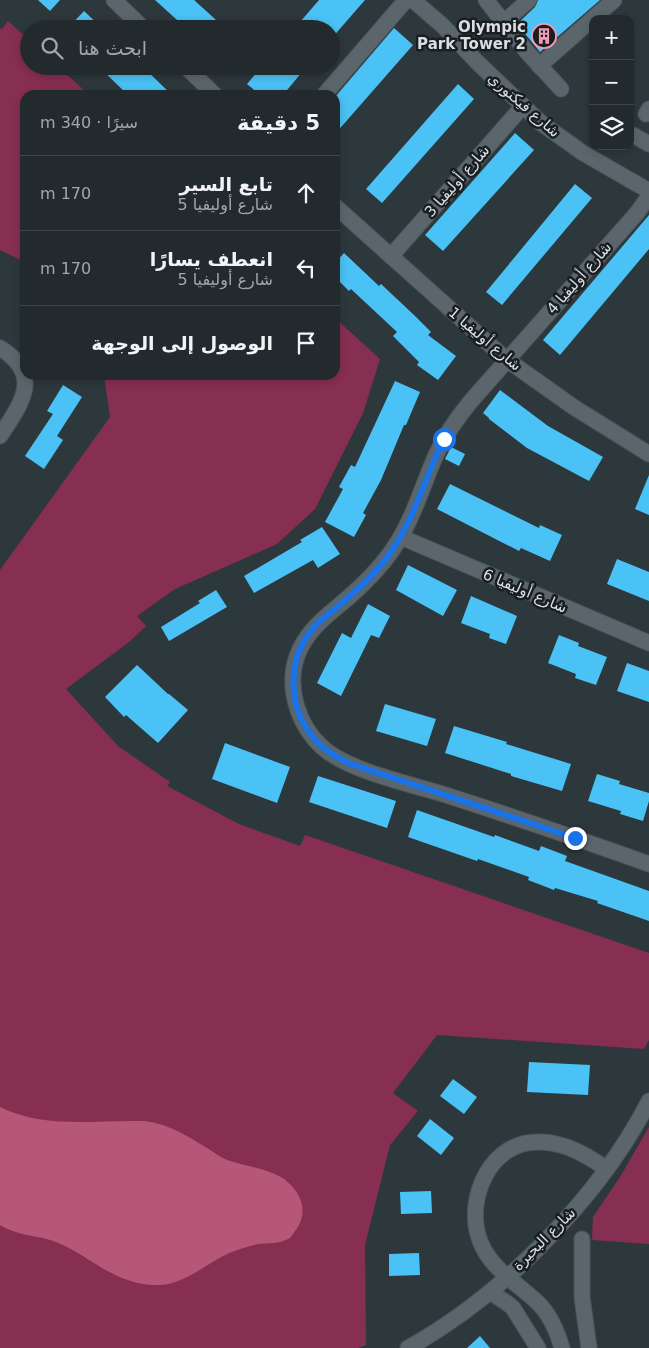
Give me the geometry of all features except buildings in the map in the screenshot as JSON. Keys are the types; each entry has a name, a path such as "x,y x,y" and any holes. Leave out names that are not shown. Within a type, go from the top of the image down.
{"street":[{"path":"114,0 135,20"},
{"path":"328,90 406,0"},
{"name":"شارع فيكتوري","path":"413,0 443,26 476,62 541,123 569,144 649,191"},
{"path":"486,0 539,66 561,89"},
{"path":"503,23 529,0"},
{"path":"539,66 614,0"},
{"path":"195,75 211,90"},
{"name":"شارع أوليفيا 3","path":"391,256 523,106"},
{"path":"634,136 649,144"},
{"name":"شارع أوليفيا 4","path":"649,196 637,213 471,401 449,430 401,537 377,570 314,627 304,641 297,657 293,674 297,709 304,725 313,737 335,757 363,769 500,812 649,864"},
{"name":"شارع أوليفيا 1","path":"340,210 508,360 575,408 649,454"},
{"path":"0,348 10,354 20,366"},
{"path":"0,436 19,407 25,388 24,380"},
{"name":"شارع أوليفيا 6","path":"401,537 649,643"},
{"name":"شارع البحيرة","path":"408,1348 490,1292 552,1234 622,1149 649,1101"},
{"path":"562,1348 558,1334 545,1311 506,1276 487,1255 480,1241 475,1209 482,1180 499,1157 524,1143 554,1143 582,1152 607,1169"},
{"path":"582,1239 582,1297 589,1348"},
{"path":"490,1292 513,1308 538,1348"}],"shaded area":[{"path":"8,21 20,32 20,75 68,75 84,90 20,90 20,260 0,250 0,28 2,29"},
{"path":"340,323 380,359 363,413 315,509 277,544 175,589 137,616 146,626 129,642 66,689 118,746 170,782 167,786 239,824 300,846 305,835 649,953 649,1040 644,1049 437,1035 393,1093 418,1111 390,1145 365,1245 366,1345 358,1348 0,1348 0,570 110,417 105,380 340,380"},
{"path":"0,1107 17,1114 52,1121 141,1121 168,1127 184,1134 227,1160 263,1170 284,1179 295,1190 302,1203 303,1210 300,1224 292,1236 284,1241 243,1248 220,1258 184,1279 164,1285 154,1285 124,1279 64,1245 12,1231 0,1225"},
{"path":"649,1127 649,1244 592,1240 593,1217 620,1177"}],"place":[{"name":"Olympic Park Tower 2","path":"544,36"}],"route":[{"path":"444,439 413,515 390,554 363,584 314,627 304,641 297,657 293,674 297,709 304,725 313,737 335,757 363,769 500,812 575,838"}]}
